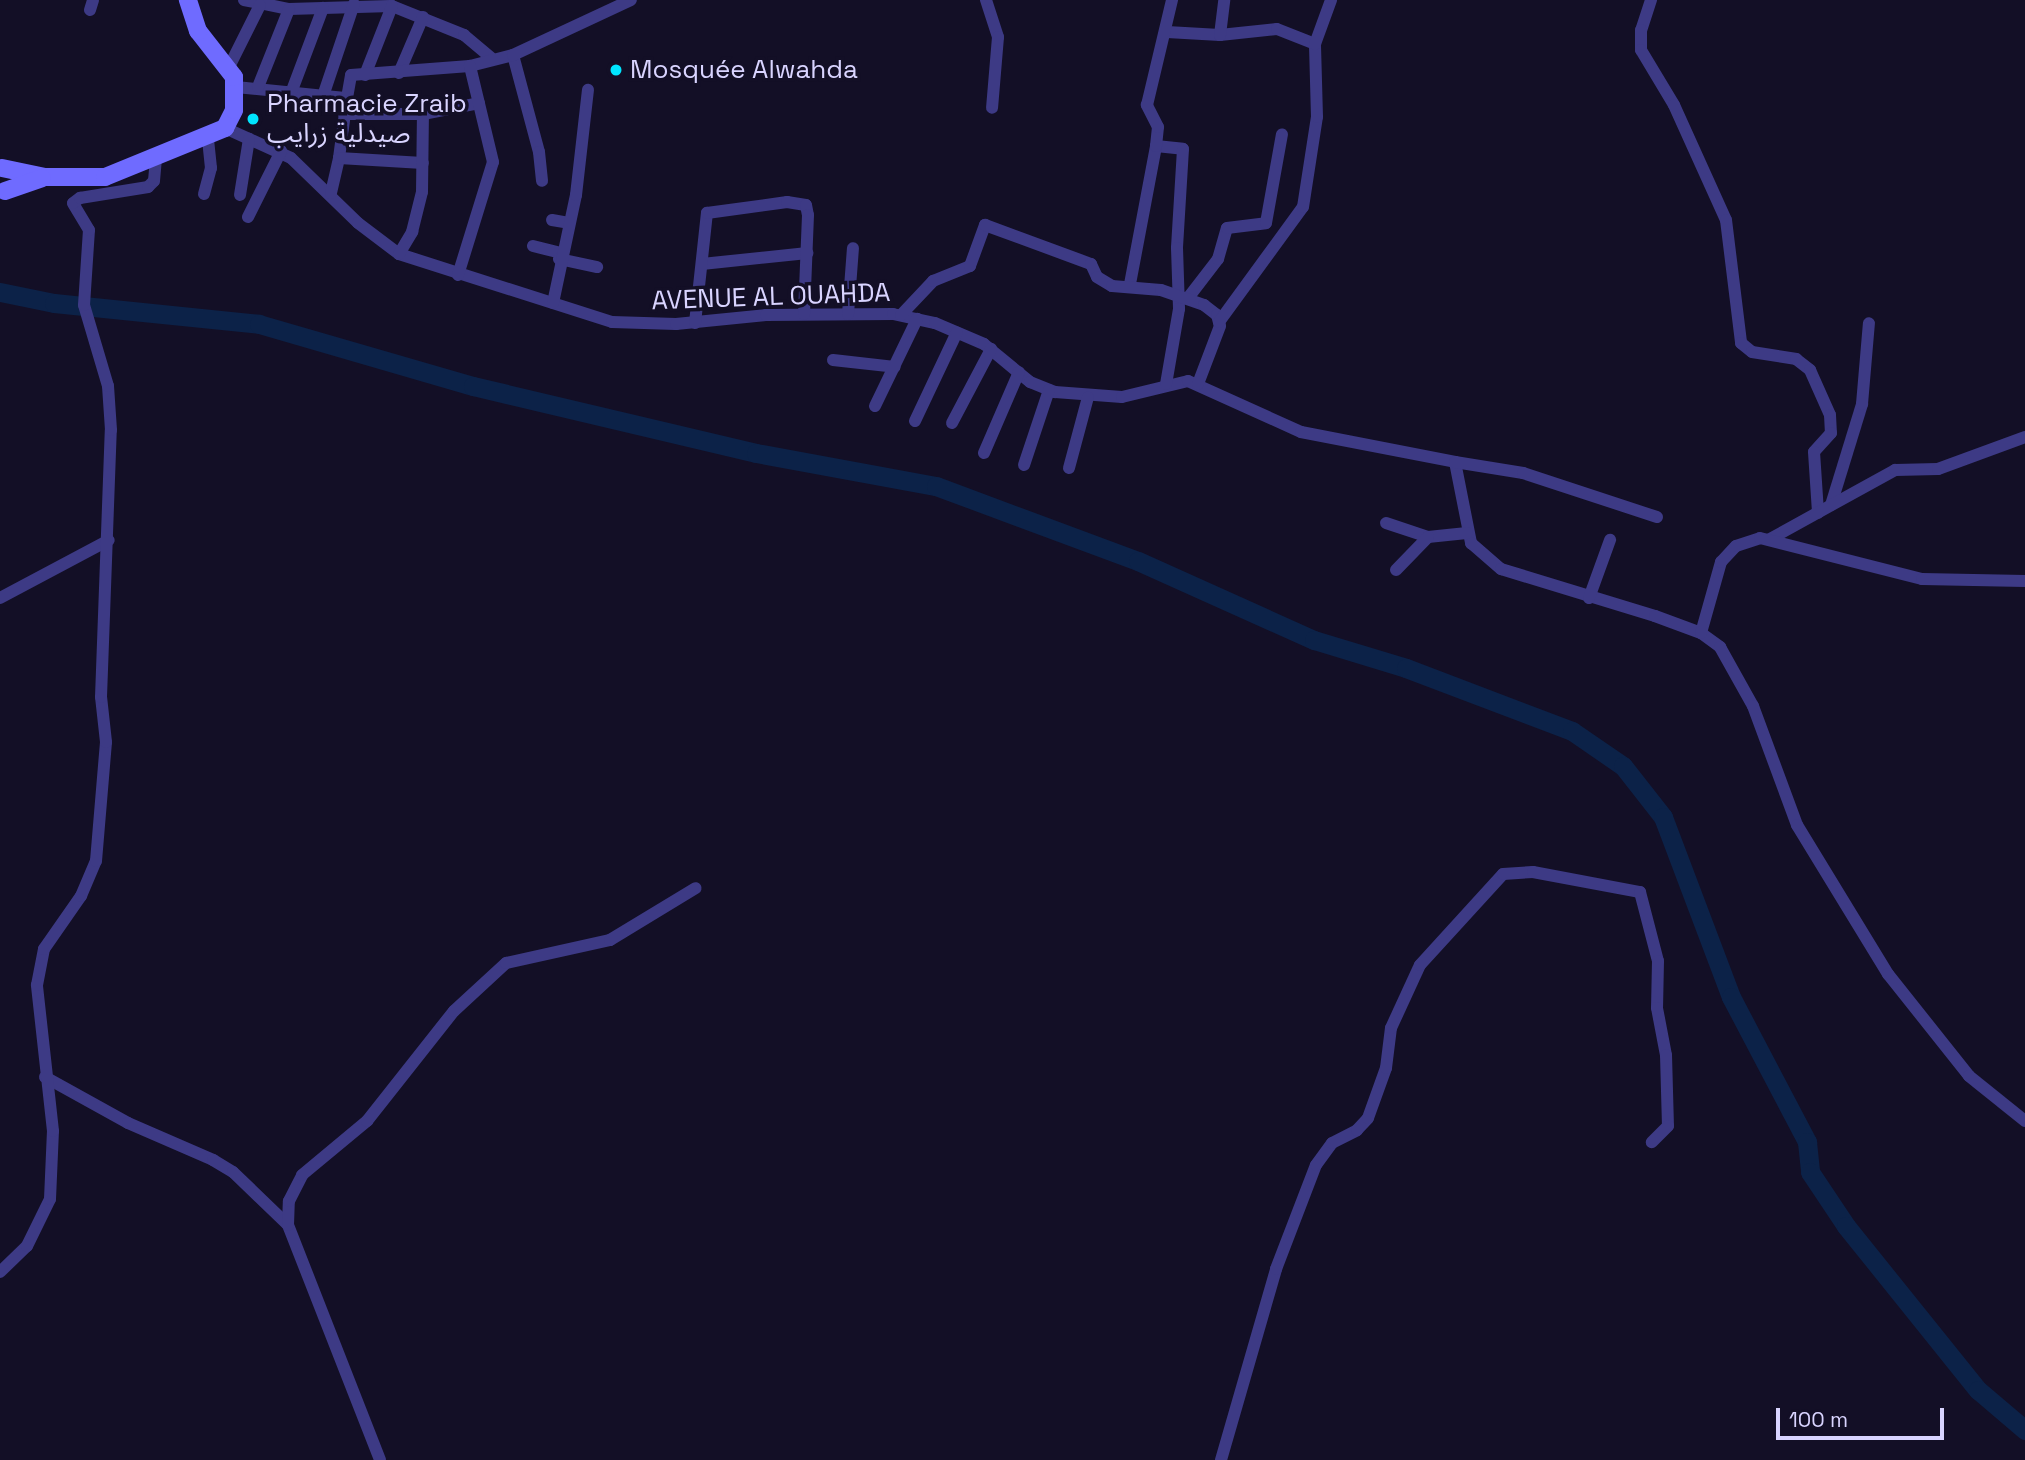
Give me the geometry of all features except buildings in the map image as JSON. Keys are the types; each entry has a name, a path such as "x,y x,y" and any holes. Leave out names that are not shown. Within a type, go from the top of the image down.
{"street":[{"path":"45,177 3,194 1,167 45,177 104,177 225,128 234,110 236,87 229,67 198,31 188,0"},
{"path":"244,0 289,9 354,4 391,6 464,35 491,58"},
{"path":"331,193 351,75 470,66 491,58 513,55 631,0"},
{"path":"986,0 998,37 992,108"},
{"path":"1130,284 1158,127 1147,105 1167,32 1172,0"},
{"path":"1220,34 1224,0"},
{"path":"1198,384 1219,322 1303,207 1317,117 1315,44 1331,0"},
{"path":"1651,0 1640,30 1641,50 1674,105 1726,220 1741,343 1752,352 1796,359 1810,370 1830,415 1831,433 1814,452 1818,513"},
{"path":"323,96 354,4"},
{"path":"229,67 260,5"},
{"path":"365,75 391,6"},
{"path":"291,93 323,8"},
{"path":"258,87 289,9"},
{"path":"399,73 423,17"},
{"path":"1167,32 1220,34 1286,30 1315,44"},
{"path":"513,55 539,152 542,181"},
{"path":"458,275 493,162 470,66"},
{"path":"236,87 258,87 346,98"},
{"path":"553,303 560,256 576,195 587,90"},
{"path":"344,114 423,114 479,103"},
{"path":"398,254 418,217 423,163 423,114"},
{"name":"AVENUE AL OUAHDA","path":"225,128 281,151 331,193 358,223 398,254 611,322 695,323 804,314 901,315 957,332 991,349 1019,372 1049,390 1088,397 1122,397 1166,384 1198,384 1287,428 1538,477 1657,517"},
{"path":"1182,297 1218,259 1227,228 1266,222 1282,134"},
{"path":"204,194 211,168 208,137"},
{"path":"240,195 249,138"},
{"path":"1156,146 1183,149 1182,297 1166,384"},
{"path":"248,217 281,151"},
{"path":"0,1272 27,1246 50,1199 53,1131 37,1002 40,969 49,941 88,881 99,843 106,742 101,697 109,540 108,386 84,305 89,230 73,203 80,198 148,187 154,181 156,156"},
{"path":"339,158 423,163"},
{"path":"695,323 705,218 710,210 719,209 802,203 808,215 804,314"},
{"path":"552,220 569,223"},
{"path":"901,315 933,281 970,266 985,225 1091,264 1097,277 1112,286 1130,284 1204,305 1219,322"},
{"path":"533,246 597,267"},
{"path":"848,314 853,248"},
{"path":"702,264 807,253"},
{"path":"875,406 917,319"},
{"path":"1831,505 1862,404 1869,323"},
{"path":"915,421 957,332"},
{"path":"952,423 991,349"},
{"path":"833,360 895,367"},
{"path":"984,453 1019,372"},
{"path":"1024,465 1049,390"},
{"path":"1069,468 1088,397"},
{"path":"1701,633 1721,562 1736,546 1770,539 1895,470 1938,469 2025,437"},
{"path":"1455,462 1471,543 1511,574 1701,633 1731,661 1797,825 1888,974 1969,1076 2025,1121"},
{"path":"1386,523 1428,537 1467,533"},
{"path":"1396,570 1428,537"},
{"path":"1770,539 1922,579 2025,582"},
{"path":"0,598 109,540"},
{"path":"1590,598 1610,540"},
{"path":"1221,1460 1276,1269 1316,1164 1332,1143 1357,1130 1368,1118 1386,1069 1391,1028 1420,965 1503,874 1533,872 1640,892 1657,950 1657,1008 1666,1055 1668,1126 1653,1142"},
{"path":"380,1460 288,1225 289,1201 302,1175 367,1121 454,1011 506,962 610,940 696,888"},
{"path":"46,1077 128,1123 223,1166 288,1225"}],"waterway":[{"path":"0,292 54,303 259,324 473,386 756,453 936,486 1138,561 1314,640 1406,668 1572,731 1623,766 1663,817 1731,997 1807,1142 1810,1172 1846,1226 1978,1390 2025,1430"}],"place":[{"name":"Mosquée Alwahda","path":"616,70"},
{"name":"Pharmacie Zraib صيدلية زرايب","path":"253,119"}]}
